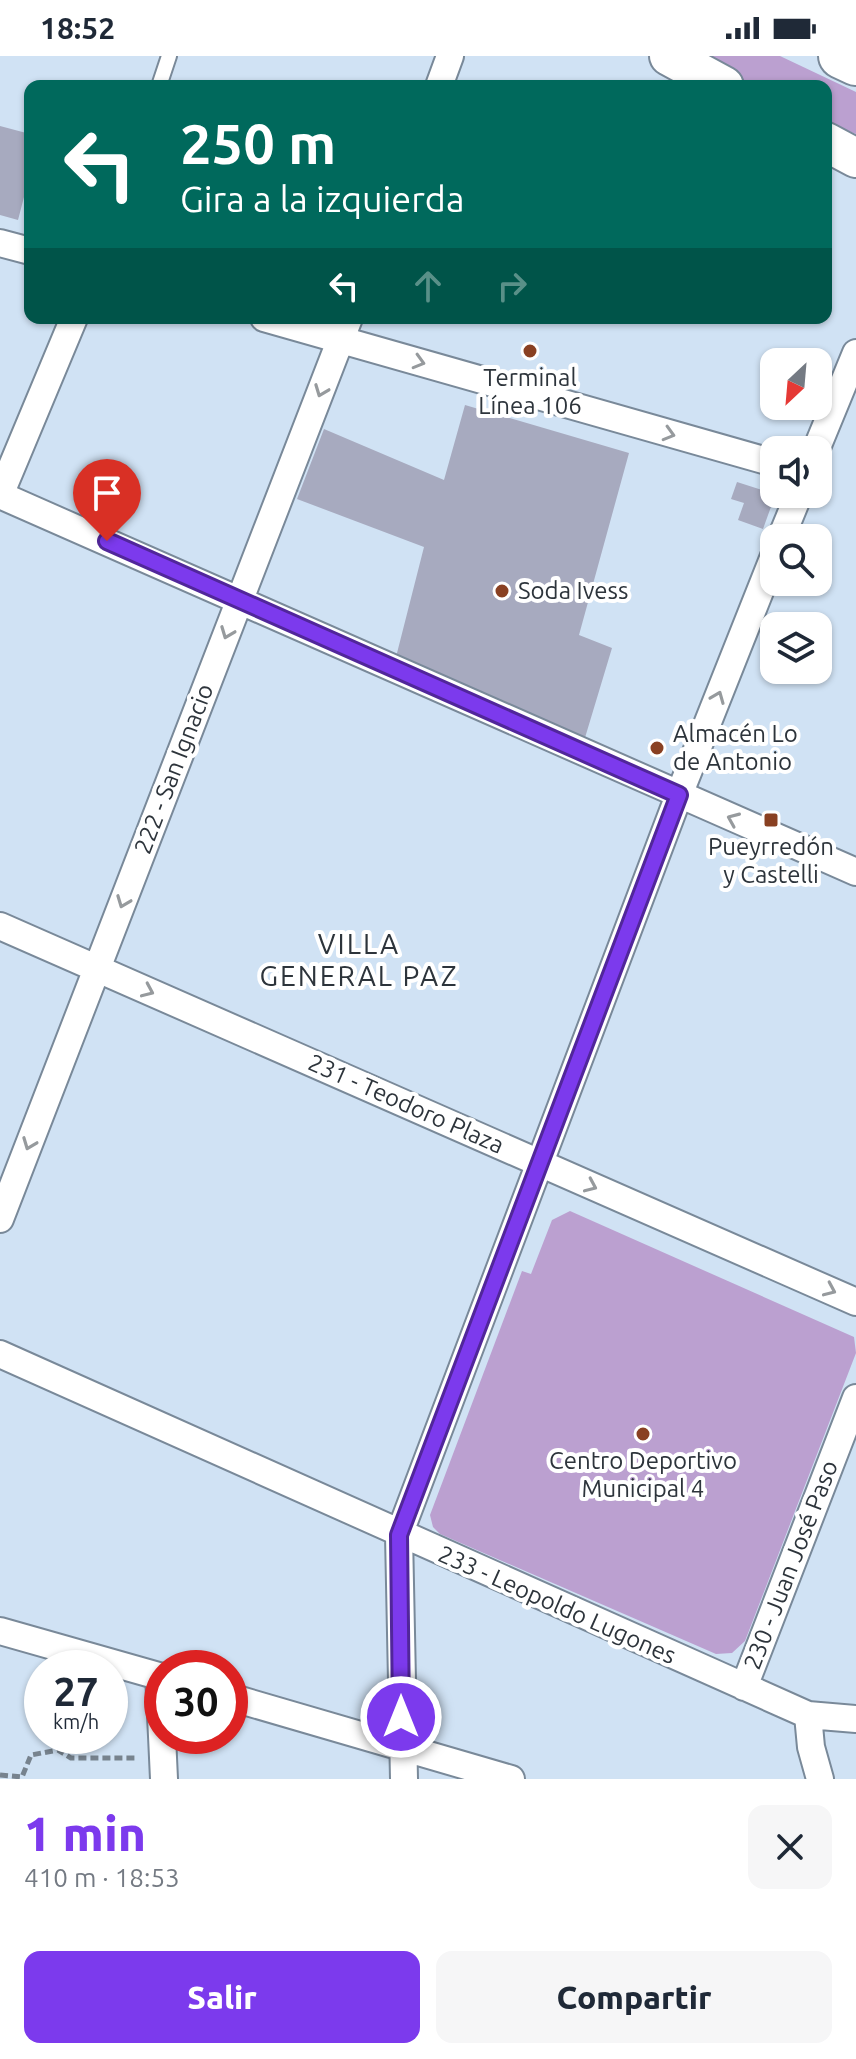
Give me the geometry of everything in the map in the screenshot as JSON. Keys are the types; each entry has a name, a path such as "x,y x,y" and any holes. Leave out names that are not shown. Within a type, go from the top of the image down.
{"highway":[{"path":"841,56 856,63"}],"main road":[{"path":"669,56 713,80"},
{"path":"832,145 856,158"}],"street":[{"path":"441,80 450,56"},
{"path":"0,243 24,249"},
{"path":"71,324 0,495 856,872"},
{"path":"308,324 345,329 760,459"},
{"name":"222 - San Ignacio","path":"0,1219 345,329"},
{"path":"822,436 856,353"},
{"path":"404,1779 399,1535 679,795 760,591"},
{"name":"231 - Teodoro Plaza","path":"0,926 856,1302"},
{"name":"233 - Leopoldo Lugones","path":"0,1354 399,1535 808,1715 856,1719"},
{"name":"230 - Juan José Paso","path":"744,1687 856,1398"},
{"path":"0,1631 144,1672"},
{"path":"248,1702 511,1779"},
{"path":"808,1715 811,1747 820,1779"}],"lane":[{"path":"161,80 169,56"}],"path":[{"path":"0,1775 22,1777 31,1755 58,1750 71,1758 144,1753"}],"shaded area":[{"path":"692,56 780,56 831,80 739,80"},
{"path":"832,81 856,92 856,134 832,124"},
{"name":"Centro Deportivo Municipal 4","path":"570,1211 854,1337 856,1353 745,1641 732,1653 716,1654 440,1534 433,1527 430,1515 522,1271 531,1274 552,1220"}],"building":[{"path":"0,126 24,132 24,197 18,220 0,215"},
{"name":"Soda Ivess","path":"465,405 629,453 579,635 612,648 584,741 396,657 424,547 297,499 324,429 444,480"},
{"path":"737,482 760,489 760,508 771,508 765,524 760,524 760,528 738,520 744,503 731,499"}],"place":[{"name":"Terminal Línea 106","path":"530,351"},
{"name":"Soda Ivess","path":"502,591"},
{"name":"Almacén Lo de Antonio","path":"657,748"},
{"name":"Pueyrredón y Castelli","path":"771,820"},
{"name":"Centro Deportivo Municipal 4","path":"643,1434"}],"district":[{"name":"VILLA GENERAL PAZ","path":"359,960"}],"route":[{"path":"107,541 679,795 399,1535 401,1717"}]}
